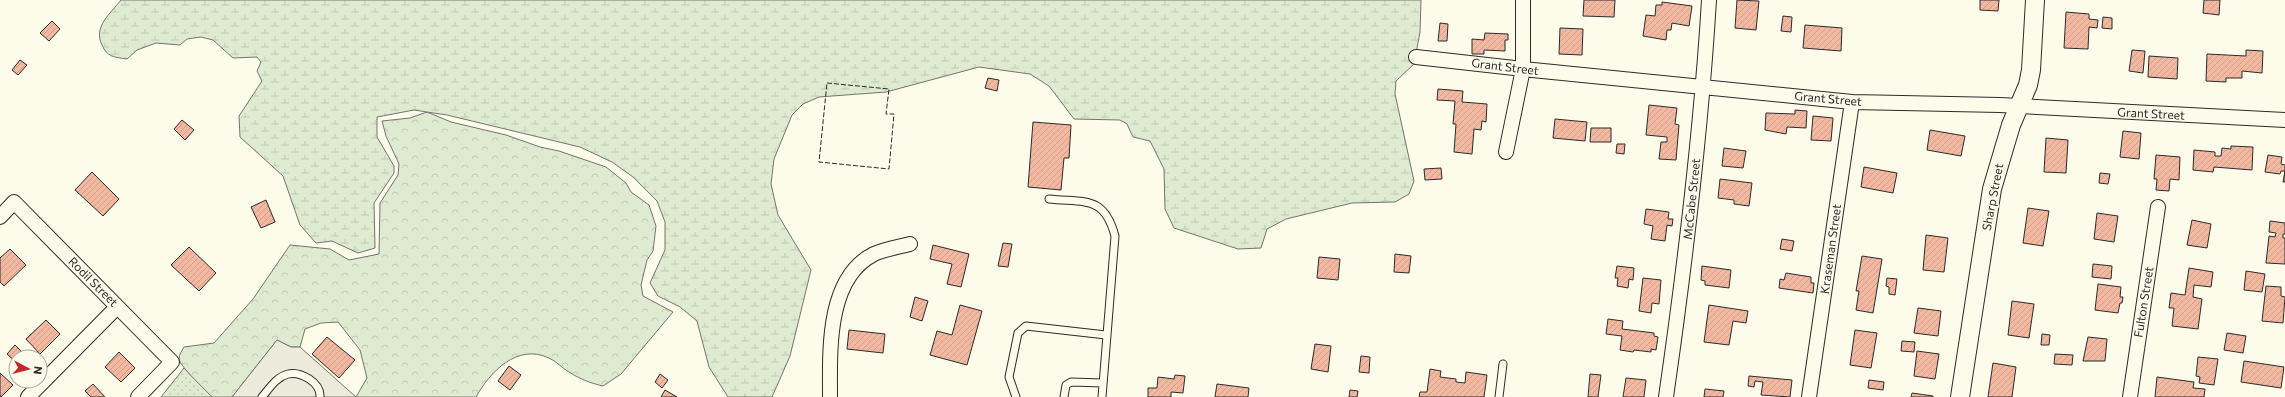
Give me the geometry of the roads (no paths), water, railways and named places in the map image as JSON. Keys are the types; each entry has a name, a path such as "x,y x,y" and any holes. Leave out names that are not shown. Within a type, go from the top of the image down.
{"street":[{"path":"1506,152 1523,69 1523,0"},
{"name":"McCabe Street","path":"1666,397 1686,256 1704,88 1709,0"},
{"name":"Sharp Street","path":"1960,397 1992,189 2003,149 2020,106 2031,70 2035,0"},
{"name":"Grant Street","path":"1416,56 1523,69 1852,102 2020,106 2285,120"},
{"name":"Kraseman Street","path":"1809,397 1852,102"},
{"name":"Rodil Street","path":"0,217 14,202 116,307 172,362 138,397"},
{"name":"Fulton Street","path":"2130,397 2158,207"},
{"path":"830,397 832,326 842,291 854,272 873,255 910,244"},
{"path":"28,397 116,307"}],"lane":[{"path":"1049,199 1098,204 1106,212 1112,224 1115,236 1102,397"},
{"path":"1016,397 1009,377 1018,333 1026,326 1106,335"},
{"path":"1499,397 1503,364"},
{"path":"262,397 277,380 288,374 302,375 314,382 320,397"},
{"path":"1064,397 1066,385 1071,382 1103,383"}]}
